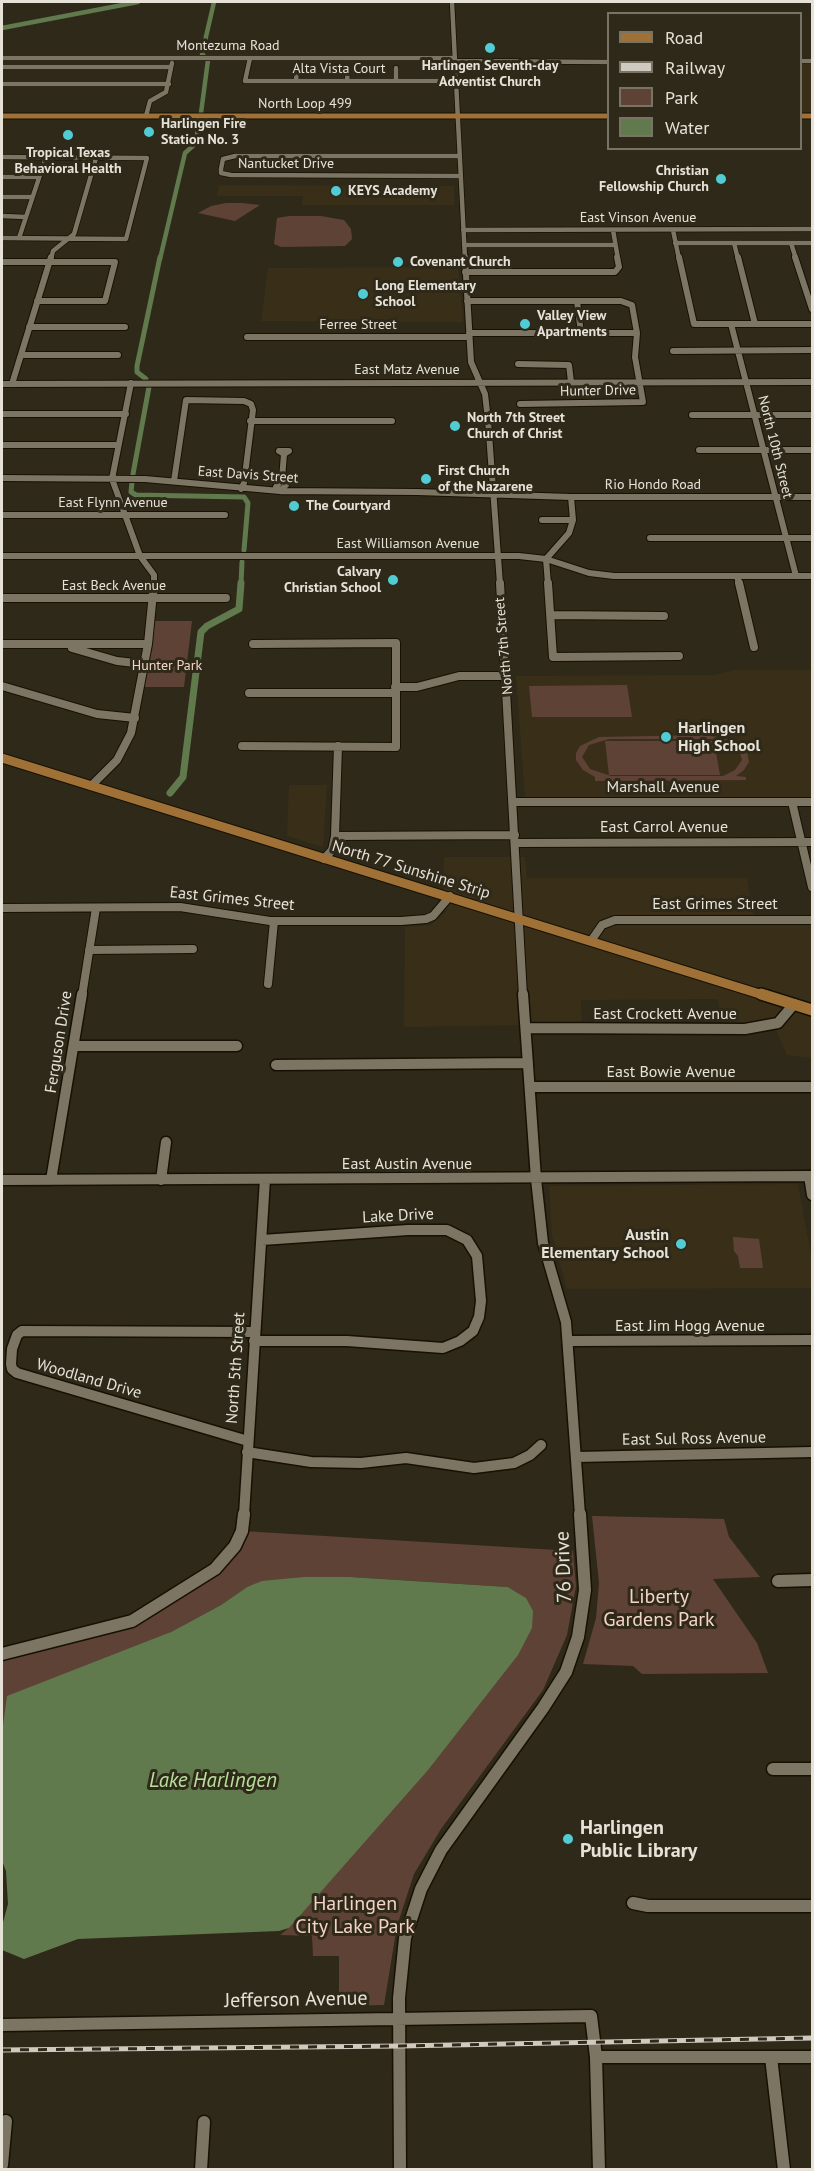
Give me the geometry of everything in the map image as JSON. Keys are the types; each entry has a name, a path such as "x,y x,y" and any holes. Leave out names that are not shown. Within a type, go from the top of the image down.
{"main road":[{"name":"North Loop 499","path":"2,118 16,116 146,118"},
{"name":"North Loop 499","path":"457,119 607,116"},
{"name":"North Loop 499","path":"2,118 607,121"},
{"name":"North 77 Sunshine Strip","path":"2,758 813,1010"}],"street":[{"name":"North 7th Street","path":"452,2 471,362 486,401 494,495 496,556 514,802 518,919 536,1179"},
{"name":"Montezuma Road","path":"2,58 607,62"},
{"path":"146,118 150,101 166,92 173,58"},
{"name":"Alta Vista Court","path":"250,58 245,81 456,81"},
{"path":"2,67 171,68"},
{"path":"296,81 297,68"},
{"path":"347,81 348,68"},
{"path":"396,68 396,81"},
{"path":"2,84 169,84"},
{"name":"Nantucket Drive","path":"460,156 235,156 223,159 220,169 221,173 231,176 460,176"},
{"path":"19,238 46,157"},
{"path":"2,158 147,158 126,239 2,238"},
{"path":"12,384 49,262 55,248 68,239 76,229 96,158"},
{"path":"2,177 39,177"},
{"path":"2,197 32,197"},
{"path":"2,216 26,217"},
{"name":"East Vinson Avenue","path":"463,230 813,229"},
{"path":"465,272 615,272 619,267 613,230"},
{"path":"673,230 694,324 813,324"},
{"path":"675,243 813,243"},
{"path":"734,243 755,324"},
{"path":"791,243 813,309"},
{"path":"464,245 615,245"},
{"path":"2,262 115,262 105,301 37,301"},
{"path":"467,301 577,301 581,333"},
{"name":"Hunter Drive","path":"520,404 641,403 644,401 634,350 638,333 632,305 627,302 577,301"},
{"name":"North 10th Street","path":"731,324 796,576"},
{"path":"29,327 125,327"},
{"name":"Ferree Street","path":"247,337 638,333"},
{"path":"673,351 813,351"},
{"path":"21,355 118,355"},
{"path":"518,364 569,364 571,382"},
{"name":"East Matz Avenue","path":"2,384 813,382"},
{"path":"91,786 106,773 125,748 135,718 148,644 153,598 154,575 140,556 112,479 131,384"},
{"path":"174,481 186,400 248,402 253,408 244,483 241,489"},
{"path":"2,414 126,414"},
{"path":"692,415 813,415"},
{"path":"250,421 392,421"},
{"path":"2,445 118,445"},
{"path":"699,450 813,450"},
{"path":"280,491 286,485 282,479 284,454"},
{"name":"East Davis Street","path":"2,478 174,481 280,491 494,495"},
{"name":"Rio Hondo Road","path":"494,495 813,497"},
{"path":"571,497 573,520 569,533 546,559 553,657 680,656"},
{"name":"East Flynn Avenue","path":"2,516 225,515"},
{"path":"542,520 573,520"},
{"path":"650,538 813,538"},
{"name":"East Williamson Avenue","path":"2,556 496,556 546,559 589,573 606,575 813,576"},
{"path":"737,576 754,647"},
{"name":"East Beck Avenue","path":"2,598 226,598"},
{"path":"551,615 664,616"},
{"path":"242,746 396,747 396,643 253,644"},
{"path":"2,644 148,644"},
{"path":"58,644 117,661 144,664"},
{"path":"249,693 395,690 459,676 506,676"},
{"path":"2,686 97,714 135,718"},
{"path":"324,859 332,850 335,836 338,746"},
{"name":"Marshall Avenue","path":"514,802 813,802"},
{"path":"792,802 813,887"},
{"name":"East Carrol Avenue","path":"335,836 813,842"},
{"name":"East Grimes Street","path":"2,908 180,907 274,921 426,919 433,916 450,896"},
{"name":"Ferguson Drive","path":"51,1180 96,908"},
{"name":"East Grimes Street","path":"591,941 602,925 615,920 813,920"},
{"path":"268,984 274,921"},
{"path":"89,950 193,949"},
{"name":"East Crockett Avenue","path":"526,1028 745,1029 778,1023 794,1004"},
{"path":"74,1046 237,1046"},
{"path":"276,1065 528,1063"},
{"name":"East Bowie Avenue","path":"530,1087 813,1087"},
{"path":"161,1180 166,1142"},
{"path":"811,1176 813,1195"},
{"name":"East Austin Avenue","path":"2,1180 811,1176"},
{"name":"North 5th Street","path":"2,1654 132,1622 215,1569 236,1546 242,1531 265,1179"},
{"name":"76 Drive","path":"400,2169 399,2018 405,1938 421,1889 451,1834 556,1689 573,1654 582,1621 585,1590 568,1341 559,1295 543,1243 536,1179"},
{"name":"Lake Drive","path":"254,1336 443,1348 460,1341 473,1331 479,1317 481,1301 477,1256 467,1240 447,1230 417,1229 262,1240"},
{"name":"Woodland Drive","path":"254,1336 22,1331 17,1335 12,1349 11,1364 16,1373 248,1446 311,1462 361,1463 406,1458 474,1468 514,1463 530,1455 541,1445"},
{"name":"East Jim Hogg Avenue","path":"568,1341 813,1340"},
{"name":"East Sul Ross Avenue","path":"576,1457 813,1452"},
{"path":"778,1581 813,1580"},
{"path":"773,1769 813,1769"},
{"path":"633,1903 648,1906 813,1906"},
{"name":"Jefferson Avenue","path":"2,2025 591,2016 596,2057"},
{"path":"599,2169 596,2057 813,2057"},
{"path":"771,2057 784,2169"},
{"path":"2,2165 6,2121"},
{"path":"201,2169 204,2122"}],"shaded area":[{"path":"802,64 812,64 812,114 802,114"},
{"name":"KEYS Academy","path":"219,185 454,186 454,205 302,205 303,196 217,196"},
{"name":"Long Elementary School","path":"458,267 463,322 261,321 268,268"},
{"name":"Harlingen High School","path":"735,670 812,670 812,798 525,798 516,676 714,675"},
{"path":"289,785 327,785 323,847 287,836"},
{"path":"444,857 525,857 527,878 747,878 755,924 812,924 812,1058 787,1055 772,1021 758,1024 722,1024 718,999 581,1000 582,1024 404,1027 405,927 431,925 447,911 443,882"},
{"name":"Austin Elementary School","path":"798,1184 812,1260 812,1288 567,1289 552,1236 549,1186"}],"green space":[{"path":"226,203 260,205 235,221 198,213 211,206"},
{"path":"321,216 344,220 351,229 352,239 345,246 281,247 274,244 277,218"},
{"name":"Hunter Park","path":"154,621 192,621 184,687 144,687"},
{"path":"627,685 632,717 532,717 529,686"},
{"path":"704,735 724,738 747,752 749,762 736,776 746,777 746,780 595,781 595,777 583,770 576,760 576,753 580,746 599,737","holes":["609,739 711,739 733,746 740,753 742,760 735,770 723,776 611,776 590,769 582,757 589,745"]},
{"path":"605,741 714,741 720,775 609,775"},
{"path":"733,1237 759,1239 763,1268 740,1268 738,1256 734,1251"},
{"name":"Liberty Gardens Park","path":"592,1516 724,1519 729,1537 760,1577 713,1579 757,1643 768,1673 642,1674 633,1666 583,1664 596,1618 599,1583"},
{"name":"Harlingen City Lake Park","path":"242,1531 573,1551 576,1586 567,1635 543,1690 441,1829 414,1874 397,1926 384,2005 339,2006 339,1956 313,1956 312,1936 280,1935 289,1928 526,1598 508,1587 350,1577 304,1577 247,1587 221,1605 171,1632 2,1733 2,1657 132,1621 215,1569"}],"water":[{"name":"Lake Harlingen","path":"304,1577 350,1577 508,1587 526,1598 533,1611 532,1628 518,1655 428,1770 289,1928 279,1931 78,1939 24,1959 2,1950 2,1926 8,1904 6,1871 2,1861 2,1733 7,1696 171,1632 221,1605 247,1587 262,1581"}],"waterway":[{"path":"2,28 138,2"},
{"path":"204,56 202,54 214,2"},
{"path":"201,113 208,60"},
{"path":"160,259 185,153 195,144 199,125"},
{"path":"146,379 137,372 137,366 160,257"},
{"path":"133,474 149,387"},
{"path":"132,482 131,492 136,495 244,497 248,503 244,550"},
{"path":"241,584 242,562"},
{"path":"170,793 183,777 201,632 207,626 239,609 241,583"}],"railway":[{"path":"2,2050 400,2046 812,2038"}],"place":[{"name":"Harlingen Seventh-day Adventist Church","path":"490,48"},
{"name":"Harlingen Fire Station No. 3","path":"149,132"},
{"name":"Tropical Texas Behavioral Health","path":"68,135"},
{"name":"Christian Fellowship Church","path":"721,179"},
{"name":"KEYS Academy","path":"336,191"},
{"name":"Covenant Church","path":"398,262"},
{"name":"Long Elementary School","path":"363,294"},
{"name":"Valley View Apartments","path":"525,324"},
{"name":"North 7th Street Church of Christ","path":"455,426"},
{"name":"First Church of the Nazarene","path":"426,479"},
{"name":"The Courtyard","path":"294,506"},
{"name":"Calvary Christian School","path":"393,580"},
{"name":"Harlingen High School","path":"666,737"},
{"name":"Austin Elementary School","path":"681,1244"},
{"name":"Harlingen Public Library","path":"568,1839"}]}
